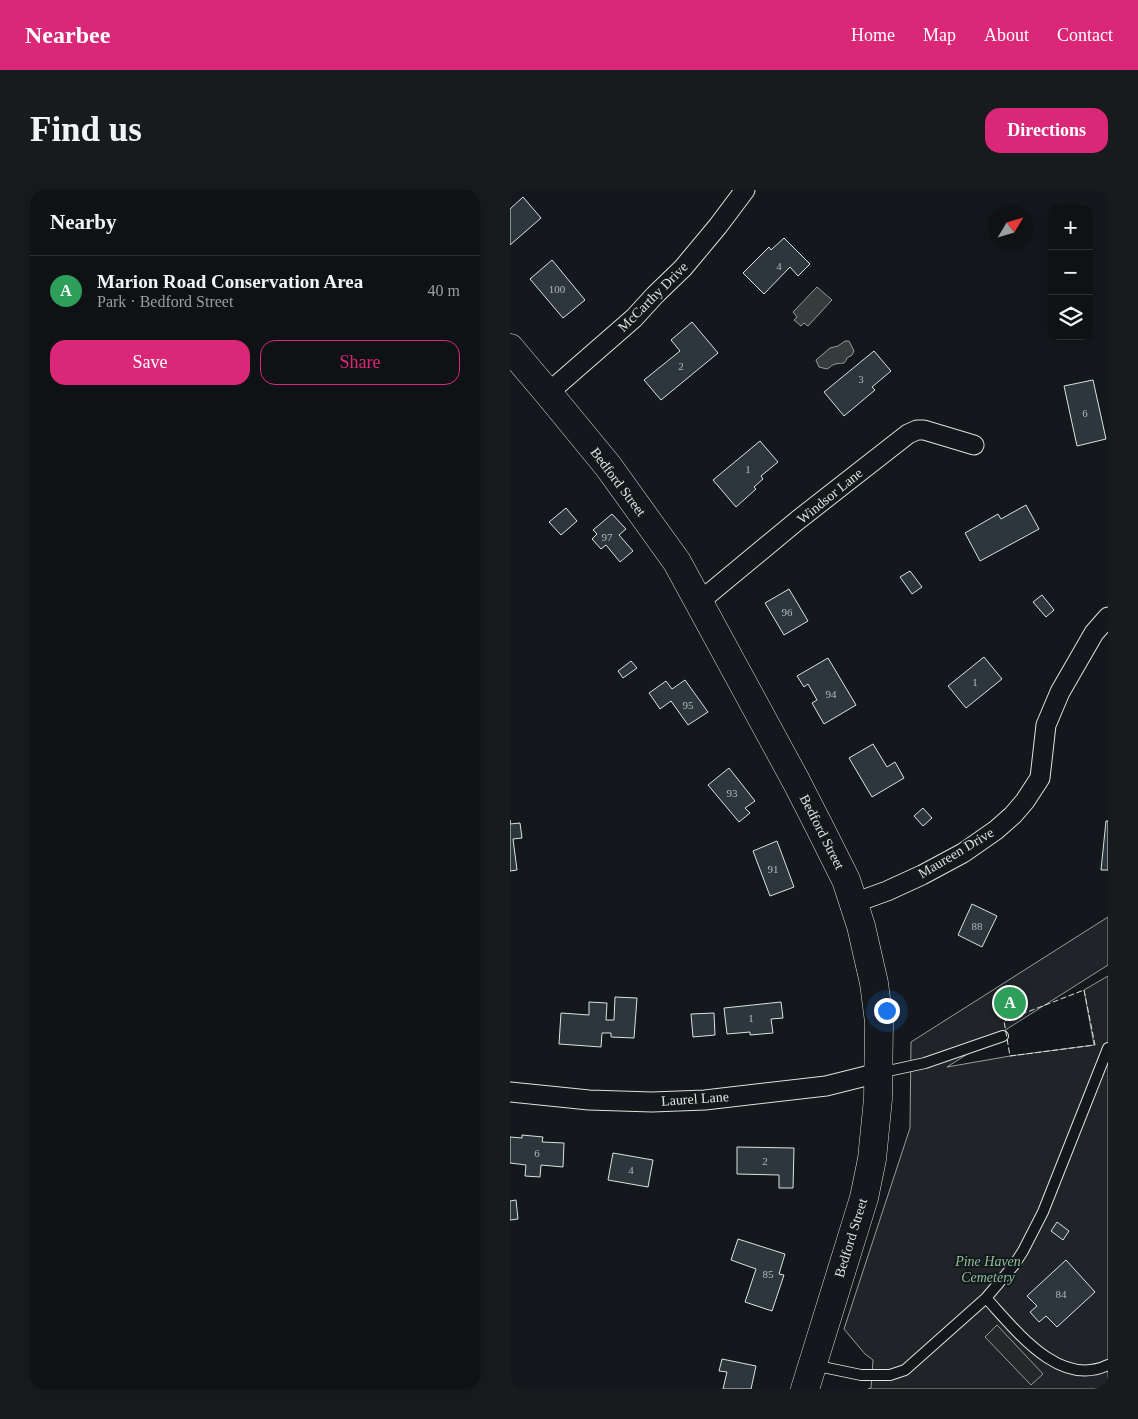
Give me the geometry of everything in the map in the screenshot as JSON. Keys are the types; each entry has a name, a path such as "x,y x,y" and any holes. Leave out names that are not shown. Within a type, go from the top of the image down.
{"main road":[{"name":"Bedford Street","path":"510,348 608,466 677,562 800,788 846,880 854,903 866,945 876,992 879,1022 878,1099 872,1159 864,1198 809,1377"}],"street":[{"name":"McCarthy Drive","path":"548,393 634,318 683,268 745,190"},
{"name":"Windsor Lane","path":"699,602 798,520 911,432 924,430 974,445"},
{"name":"Maureen Drive","path":"854,903 905,883 963,853 996,830 1013,815 1040,778 1046,725 1060,692 1094,633 1108,617"},
{"name":"Laurel Lane","path":"510,1092 589,1100 652,1102 705,1100 826,1086 878,1073"}],"lane":[{"path":"878,1073 925,1063 1003,1036"},
{"path":"809,1377 890,1375 905,1370 986,1298 1014,1265 1043,1212 1108,1048"},
{"path":"986,1298 1031,1347 1049,1362 1074,1372 1084,1373 1108,1366"}],"green space":[{"name":"Pine Haven Cemetery","path":"1108,917 1108,965 947,1067 1010,1056 1094,1045 1084,990 1108,976 1108,1389 868,1389 871,1388 873,1360 865,1354 844,1329 910,1128 911,1042"}],"shaded area":[{"path":"817,287 832,300 808,326 804,323 801,326 794,320 797,317 793,312"},
{"path":"845,341 849,341 854,351 845,362 838,363 827,369 819,367 816,360 830,348 838,346"},
{"path":"997,1325 1043,1374 1031,1385 985,1337"}],"building":[{"path":"523,197 541,218 510,245 510,209"},
{"path":"784,238 810,264 798,276 790,267 764,294 743,273 769,247 771,250"},
{"path":"552,260 585,300 563,318 530,279"},
{"path":"692,322 718,353 661,400 644,380 680,351 671,340"},
{"path":"874,351 891,371 872,387 875,390 844,416 824,392"},
{"path":"1093,380 1106,439 1077,446 1064,386"},
{"path":"760,441 778,462 761,476 763,479 754,487 756,489 736,507 713,480"},
{"path":"1026,505 1039,529 980,561 965,533 998,514 1001,519"},
{"path":"566,508 577,521 561,535 549,522"},
{"path":"612,514 626,529 619,535 633,551 620,562 606,545 601,549 592,539 597,534 593,530"},
{"path":"910,571 922,587 912,594 900,577"},
{"path":"789,589 808,621 784,635 765,603"},
{"path":"1042,595 1054,610 1046,617 1033,602"},
{"path":"984,657 1002,679 966,708 948,686"},
{"path":"828,658 856,705 824,724 812,703 817,700 808,684 804,687 797,676"},
{"path":"631,661 637,668 623,678 618,671"},
{"path":"685,680 708,712 688,725 671,701 660,709 649,693 666,681 672,689"},
{"path":"873,744 887,767 895,762 904,778 872,797 849,758"},
{"path":"729,768 755,801 745,808 750,813 739,822 708,785"},
{"path":"923,808 932,818 923,826 914,816"},
{"path":"1106,821 1108,821 1108,870 1101,870"},
{"path":"520,823 522,838 513,839 517,870 510,871 510,824"},
{"path":"777,841 794,887 770,896 753,851"},
{"path":"972,904 997,916 982,947 958,935"},
{"path":"615,997 637,998 634,1038 611,1037 611,1033 602,1033 601,1047 559,1044 561,1013 589,1015 589,1002 607,1003 606,1020 614,1020"},
{"path":"781,1002 783,1018 771,1019 773,1033 727,1034 724,1008"},
{"path":"714,1013 715,1035 693,1037 691,1014"},
{"path":"522,1135 543,1137 542,1142 564,1143 563,1167 541,1165 540,1177 525,1176 526,1165 510,1163 510,1137 522,1138"},
{"path":"737,1147 794,1148 793,1188 779,1188 779,1175 737,1174"},
{"path":"613,1153 653,1160 648,1187 608,1180"},
{"path":"516,1200 518,1219 510,1220 510,1201"},
{"path":"1057,1222 1069,1231 1063,1240 1051,1231"},
{"path":"738,1239 785,1254 779,1274 784,1275 772,1311 745,1302 756,1269 731,1260"},
{"path":"1066,1260 1095,1292 1057,1327 1046,1316 1039,1322 1030,1312 1037,1306 1027,1296"},
{"path":"722,1359 756,1366 751,1389 723,1389 727,1372 719,1371"}],"fence":[{"path":"1084,990 1095,1045 1010,1056 1004,1021 1084,990"}],"place":[{"name":"Marion Road Conservation Area","path":"1010,1003"}]}
